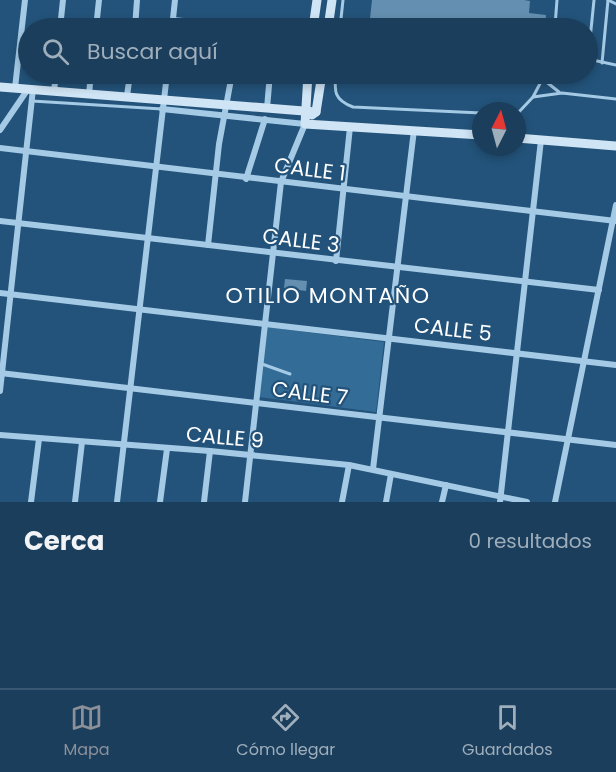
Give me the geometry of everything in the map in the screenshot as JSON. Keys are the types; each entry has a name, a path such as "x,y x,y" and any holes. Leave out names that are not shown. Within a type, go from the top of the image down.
{"street":[{"path":"23,18 25,0"},
{"path":"61,18 63,0"},
{"path":"97,18 99,0"},
{"path":"136,18 137,0"},
{"path":"173,18 175,0"},
{"path":"314,18 317,0"},
{"path":"329,18 332,0"},
{"path":"15,88 18,62"},
{"path":"54,91 55,84"},
{"path":"89,94 90,84"},
{"path":"127,96 129,84"},
{"path":"117,502 128,389 166,84"},
{"path":"208,245 224,115 231,84"},
{"path":"267,108 269,84"},
{"path":"245,502 281,182 306,118 308,84"},
{"path":"0,87 127,96 224,115 265,119 306,118 316,112 320,84"},
{"path":"0,391 27,152 31,89"},
{"path":"0,130 31,89"},
{"path":"163,104 228,104 267,108 350,127 472,134"},
{"path":"246,179 265,119"},
{"path":"336,261 350,127"},
{"path":"373,469 381,418 414,130"},
{"path":"526,139 616,146"},
{"path":"500,499 541,140"},
{"name":"CALLE 1","path":"0,148 246,179 615,220"},
{"path":"555,502 615,220 616,205"},
{"name":"CALLE 3","path":"0,221 599,290"},
{"name":"CALLE 5","path":"0,293 616,365"},
{"name":"CALLE 7","path":"1,373 616,445"},
{"name":"CALLE 9","path":"0,435 210,451 349,465 500,499 527,502"},
{"path":"31,502 39,439"},
{"path":"75,502 82,442"},
{"path":"160,502 167,449"},
{"path":"204,502 210,451"},
{"path":"342,502 349,465"},
{"path":"386,502 392,474"},
{"path":"442,502 446,485"}],"lane":[{"path":"341,18 343,0"},
{"path":"556,18 557,0"},
{"path":"592,18 594,0"},
{"path":"602,63 608,0 616,4"},
{"path":"598,62 616,65"},
{"path":"336,84 335,94 344,104 352,106 472,113"},
{"path":"526,104 541,84"},
{"path":"549,84 560,93"},
{"path":"533,97 560,93 616,99"},
{"path":"32,101 163,104"},
{"path":"260,364 290,374"}],"shaded area":[{"path":"267,327 384,342 376,412 259,397"}],"building":[{"path":"372,0 524,0 530,1 529,13 546,15 546,18 370,18"},
{"path":"285,279 307,281 306,291 284,288"}],"district":[{"name":"OTILIO MONTAÑO","path":"328,295"}]}
